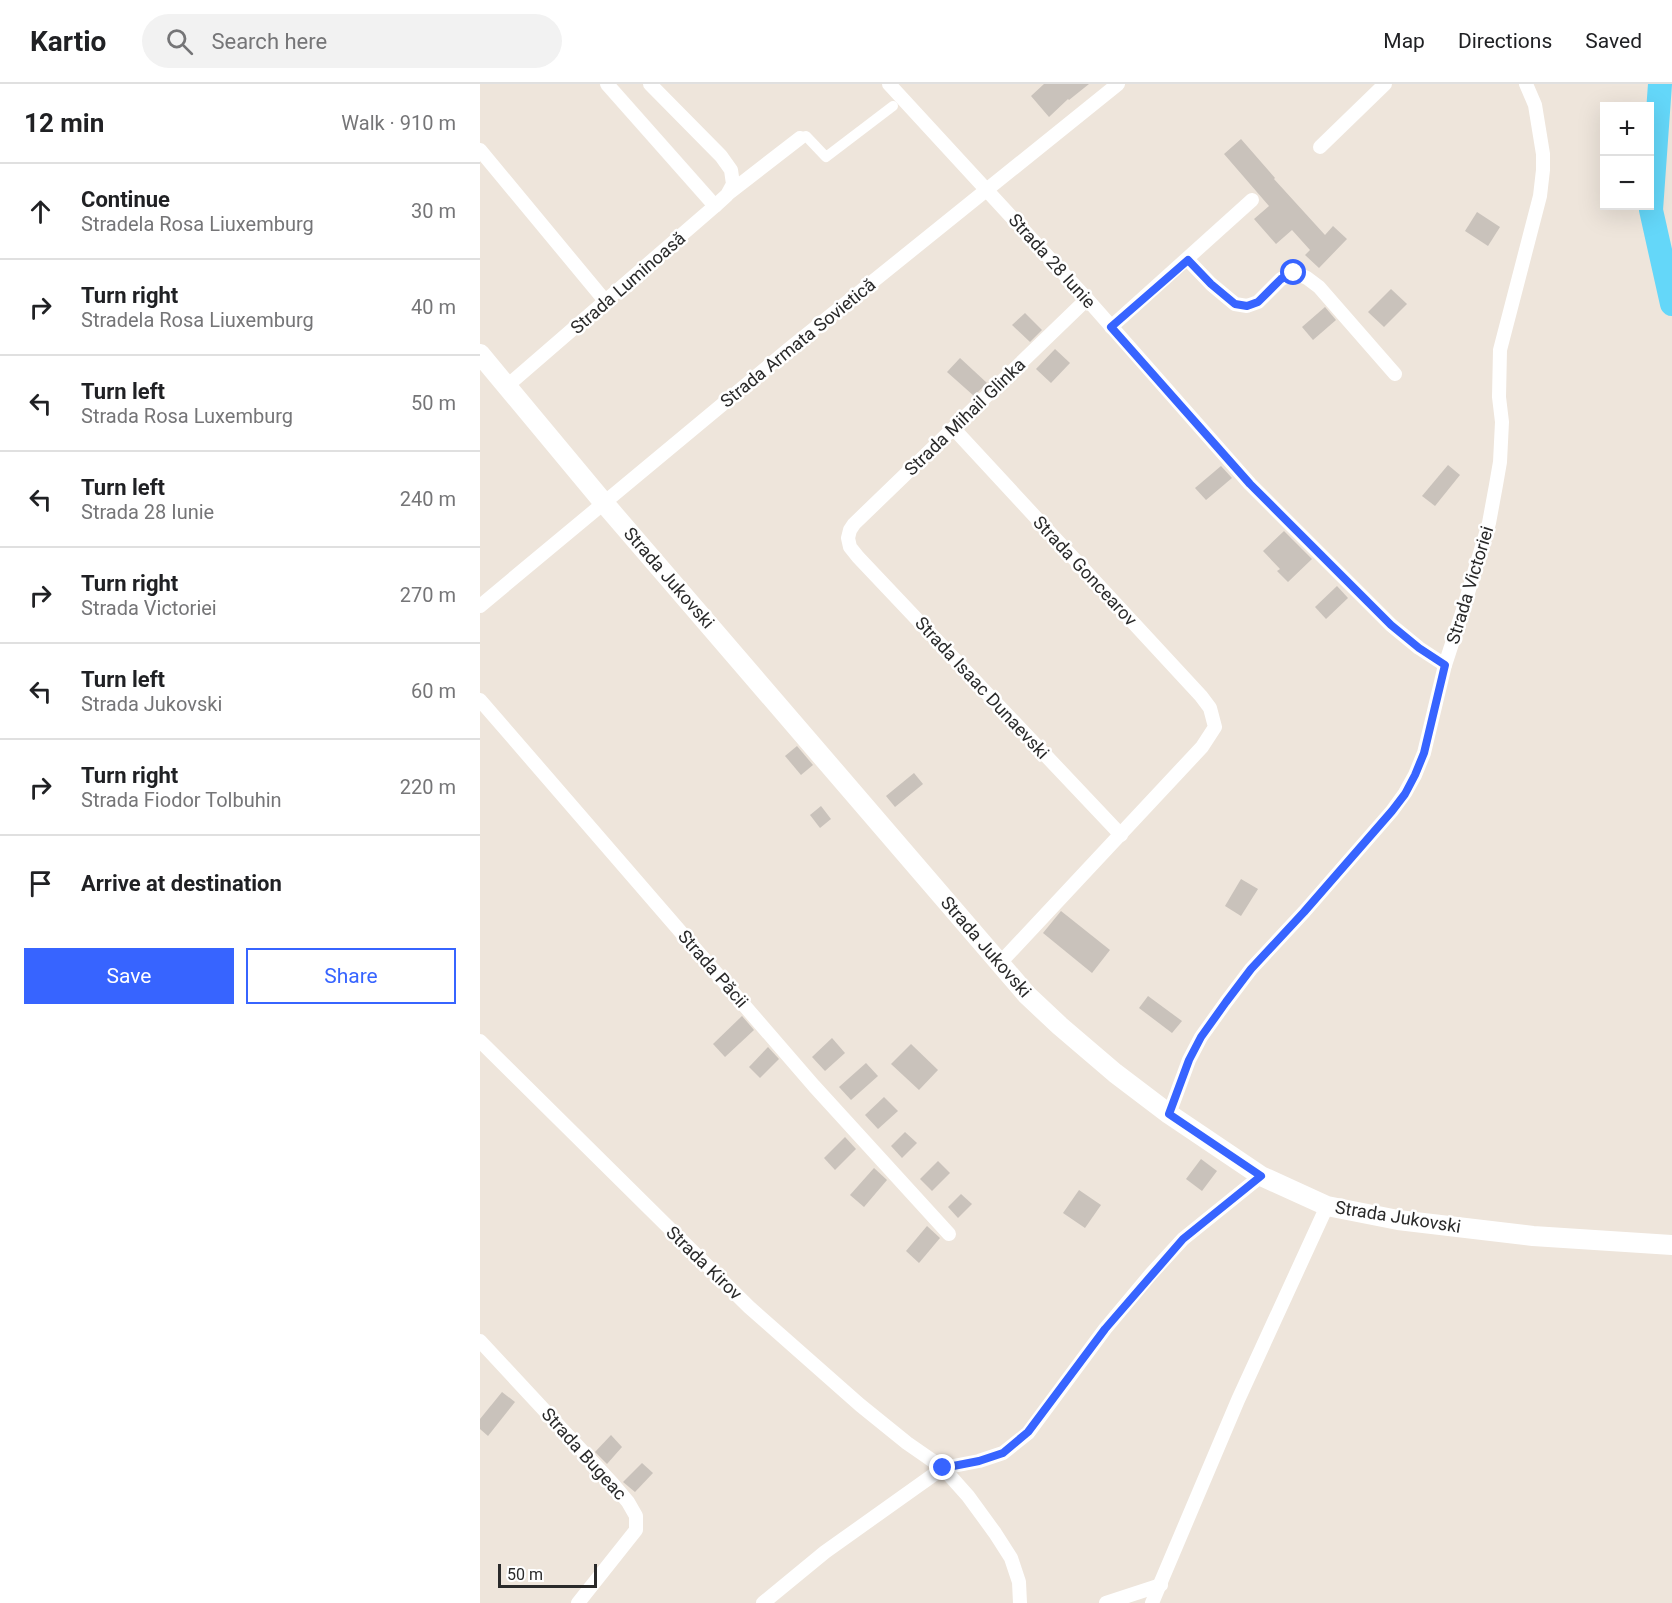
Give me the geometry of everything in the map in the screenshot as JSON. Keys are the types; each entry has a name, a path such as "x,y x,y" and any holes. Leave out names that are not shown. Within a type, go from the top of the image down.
{"main road":[{"name":"Strada Jukovski","path":"480,354 604,503 1027,995 1114,1073 1169,1114 1261,1176 1327,1206 1398,1220 1533,1236 1672,1245"}],"street":[{"path":"608,84 715,206"},
{"path":"650,84 721,156 731,170 733,184 727,195"},
{"name":"Strada 28 Iunie","path":"889,84 1087,299 1250,484 1391,625 1419,648 1445,665"},
{"name":"Strada Armata Sovietică","path":"480,606 789,349 1118,84"},
{"path":"1320,147 1385,84"},
{"name":"Strada Victoriei","path":"1169,1114 1189,1060 1201,1037 1251,969 1359,849 1405,794 1424,753 1445,665 1489,523 1500,462 1502,422 1499,397 1500,350 1540,196 1543,170 1543,154 1534,105 1526,84"},
{"path":"800,138 806,136 826,157 893,106"},
{"name":"Strada Luminoasă","path":"507,386 727,195 800,138"},
{"path":"480,150 606,302"},
{"path":"1111,327 1252,200"},
{"path":"1188,260 1211,284 1235,304 1247,306 1258,302 1281,279 1294,273 1307,278 1319,287 1395,374"},
{"name":"Strada Mihail Glinka","path":"848,538 854,524 1087,299"},
{"name":"Strada Goncearov","path":"954,429 1202,696 1210,708 1215,727 1202,747 1121,835"},
{"name":"Strada Isaac Dunaevski","path":"848,538 850,547 858,557 1121,835"},
{"name":"Strada Păcii","path":"480,700 814,1086 949,1234"},
{"path":"1000,963 1121,835"},
{"name":"Strada Kirov","path":"480,1041 749,1307 860,1405 907,1443 943,1468 975,1505 1011,1558 1019,1582 1020,1603"},
{"path":"763,1603 825,1552 943,1468 979,1461 1003,1453 1028,1432 1105,1329 1183,1239 1261,1176"},
{"path":"1152,1603 1238,1400 1327,1206"},
{"name":"Strada Bugeac","path":"480,1341 612,1483 636,1516 636,1530 578,1603"},
{"path":"1106,1603 1161,1584"}],"building":[{"path":"1044,84 1089,84 1049,117 1031,96"},
{"path":"1241,139 1325,235 1333,226 1347,239 1319,268 1305,255 1310,250 1292,230 1276,244 1254,219 1269,206 1224,154"},
{"path":"1477,212 1500,227 1488,246 1465,231"},
{"path":"1391,289 1407,304 1384,327 1368,312"},
{"path":"1325,307 1336,320 1313,340 1302,327"},
{"path":"1025,313 1042,330 1030,342 1012,325"},
{"path":"1055,349 1070,363 1051,383 1036,369"},
{"path":"960,358 987,383 974,396 947,372"},
{"path":"1448,465 1460,475 1435,506 1422,496"},
{"path":"1221,466 1232,478 1206,500 1195,488"},
{"path":"1284,531 1312,559 1288,582 1277,571 1280,569 1263,551"},
{"path":"1337,586 1348,598 1326,619 1315,607"},
{"path":"797,746 813,765 801,775 785,756"},
{"path":"914,773 923,784 895,807 886,796"},
{"path":"821,806 831,819 820,828 810,815"},
{"path":"1241,879 1258,889 1241,916 1225,906"},
{"path":"1061,911 1110,950 1092,973 1043,933"},
{"path":"1148,996 1182,1021 1172,1033 1139,1008"},
{"path":"742,1016 754,1030 725,1057 713,1044"},
{"path":"832,1038 845,1053 825,1071 812,1057"},
{"path":"911,1044 938,1070 919,1090 891,1064"},
{"path":"768,1047 779,1059 760,1078 749,1067"},
{"path":"866,1063 878,1076 851,1100 839,1087"},
{"path":"884,1097 898,1111 878,1129 865,1115"},
{"path":"905,1132 917,1143 902,1158 891,1146"},
{"path":"845,1137 856,1149 835,1170 824,1158"},
{"path":"1201,1159 1217,1171 1202,1191 1186,1179"},
{"path":"938,1161 950,1173 932,1191 920,1179"},
{"path":"874,1168 887,1180 864,1207 850,1195"},
{"path":"1079,1190 1101,1205 1085,1228 1063,1213"},
{"path":"961,1194 972,1204 958,1218 948,1207"},
{"path":"927,1226 940,1238 919,1263 906,1251"},
{"path":"502,1392 515,1402 488,1436 480,1429 480,1419"},
{"path":"611,1435 622,1447 607,1464 595,1452"},
{"path":"642,1463 653,1473 635,1492 623,1482"}],"waterway":[{"path":"1660,84 1651,210 1672,304"}],"route":[{"path":"943,1468 979,1461 1003,1453 1028,1432 1105,1329 1151,1274 1183,1239 1261,1176 1169,1114 1189,1060 1201,1037 1251,969 1392,811 1405,794 1424,753 1445,665 1419,648 1391,625 1250,484 1111,327 1188,260 1211,284 1235,304 1247,306 1258,302 1281,279 1294,273"}]}
